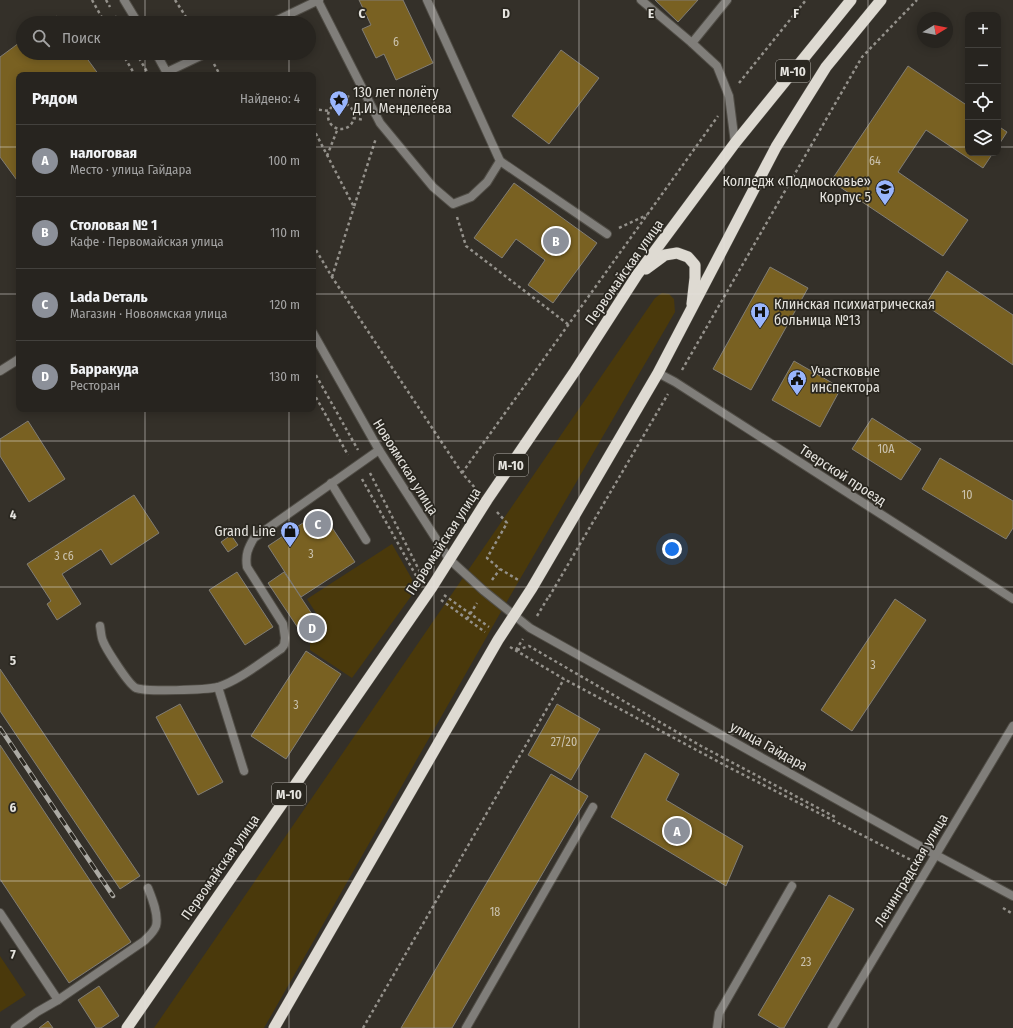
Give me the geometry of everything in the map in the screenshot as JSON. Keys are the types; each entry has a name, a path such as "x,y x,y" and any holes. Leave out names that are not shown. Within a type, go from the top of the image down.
{"highway":[{"name":"Первомайская улица","path":"127,1028 431,589 487,500 575,371 637,275 735,143 851,0"},
{"name":"М-10","path":"274,1028 500,638 532,588 658,373 692,311 776,148 826,68 881,0"},
{"path":"637,275 665,256 676,254 688,256 695,265 692,311"}],"street":[{"path":"124,0 134,16"},
{"path":"286,16 319,0 380,123 433,187 453,204 471,198 487,182 500,161"},
{"path":"427,0 500,161 607,234"},
{"path":"641,0 717,66 729,96 735,143"},
{"path":"692,43 727,0"},
{"path":"160,60 167,72"},
{"path":"172,72 194,60"},
{"name":"Новоямская улица","path":"316,338 379,450 449,560 514,616"},
{"path":"0,371 16,361"},
{"name":"Тверской проезд","path":"658,373 675,382 1013,599"},
{"path":"100,626 102,640 127,680 134,688 144,690 201,689 218,687 233,681 281,649 284,645 285,631 283,624 247,567 246,559 250,545 254,538 379,450"},
{"path":"331,483 366,540"},
{"name":"улица Гайдара","path":"514,616 530,628 1013,896"},
{"path":"218,687 244,771"},
{"name":"Ленинградская улица","path":"832,1028 1013,726"},
{"path":"466,1028 593,807"},
{"path":"717,1028 719,1013 792,886"},
{"path":"15,1028 144,941 152,933 156,925 156,914 148,888"},
{"path":"0,913 58,1000"}],"path":[{"path":"92,0 102,16"},
{"path":"175,0 185,16"},
{"path":"462,473 719,114 729,96 806,0"},
{"path":"516,650 549,597 675,382 862,57 917,0"},
{"path":"126,60 133,72"},
{"path":"140,60 147,72"},
{"path":"343,103 352,110 353,118 349,125 338,128 331,123 328,115 329,111 334,105 343,103"},
{"path":"316,109 329,111"},
{"path":"332,277 380,123"},
{"path":"327,156 338,128"},
{"path":"316,134 354,207"},
{"path":"453,204 466,246 568,325"},
{"path":"607,234 647,215"},
{"path":"316,250 332,277 462,473 507,523 487,558 500,569 549,597"},
{"path":"316,375 364,460 423,577 431,589 500,638"},
{"path":"316,397 420,582 500,638 529,646 701,746 841,819"},
{"path":"516,650 529,646"},
{"path":"516,650 564,679 730,768 928,868"},
{"path":"363,1028 564,679"}],"shaded area":[{"path":"662,293 669,294 674,299 675,312 498,617 264,1028 154,1028 655,298"},
{"path":"392,544 417,588 352,678 310,650 310,642 327,630 307,599"},
{"path":"0,956 26,995 0,1012"}],"building":[{"path":"359,0 403,0 433,63 396,80 384,54 376,58 362,29 371,25"},
{"path":"655,0 698,0 678,22"},
{"path":"16,45 16,60 88,60 97,72 16,72 16,179 0,157 0,57"},
{"path":"561,50 599,78 549,144 512,116"},
{"path":"908,66 965,104 965,156 926,130 898,172 968,220 943,256 831,181"},
{"path":"1001,128 1007,132 1001,141"},
{"path":"965,156 991,156 983,168"},
{"path":"514,183 597,243 553,303 528,285 545,260 516,239 502,258 474,238"},
{"name":"Клинская психиатрическая больница №13","path":"770,267 808,288 751,390 713,369"},
{"path":"947,271 1013,315 1013,365 925,305"},
{"path":"794,361 841,388 820,427 772,400"},
{"path":"872,418 921,449 901,480 852,449"},
{"path":"28,421 65,479 29,502 0,456 0,439"},
{"path":"940,458 1013,501 1013,528 1006,539 922,489"},
{"path":"134,495 159,533 111,565 101,549 62,574 81,604 57,620 47,604 51,601 27,564"},
{"path":"321,511 355,562 301,597 268,546"},
{"path":"231,535 238,545 228,552 221,542"},
{"path":"237,572 273,627 245,645 209,590"},
{"path":"284,572 322,629 306,640 268,583"},
{"path":"895,599 926,620 852,731 821,710"},
{"path":"306,651 341,674 286,759 251,736"},
{"path":"0,669 140,876 120,889 0,711"},
{"path":"180,704 223,782 198,795 156,717"},
{"path":"557,704 600,729 571,780 528,755"},
{"path":"0,745 131,942 69,983 0,879"},
{"path":"645,753 679,774 666,800 743,846 726,886 611,817"},
{"path":"551,774 588,796 452,1028 401,1028"},
{"path":"829,895 854,909 784,1028 780,1028 758,1015"},
{"path":"99,986 119,1016 101,1028 96,1028 78,1000"},
{"path":"48,1021 53,1028 39,1028"}],"railway":[{"path":"0,728 113,896"}],"place":[{"name":"130 лет полёту Д.И. Менделеева","path":"339,117"},
{"name":"Колледж «Подмосковье» Корпус 5","path":"885,206"},
{"name":"Столовая № 1","path":"556,241"},
{"name":"Клинская психиатрическая больница №13","path":"760,329"},
{"name":"Участковые инспектора","path":"797,396"},
{"name":"Lada Dеталь","path":"318,524"},
{"name":"Grand Line","path":"290,548"},
{"name":"Барракуда","path":"312,628"},
{"name":"налоговая","path":"677,831"}]}
